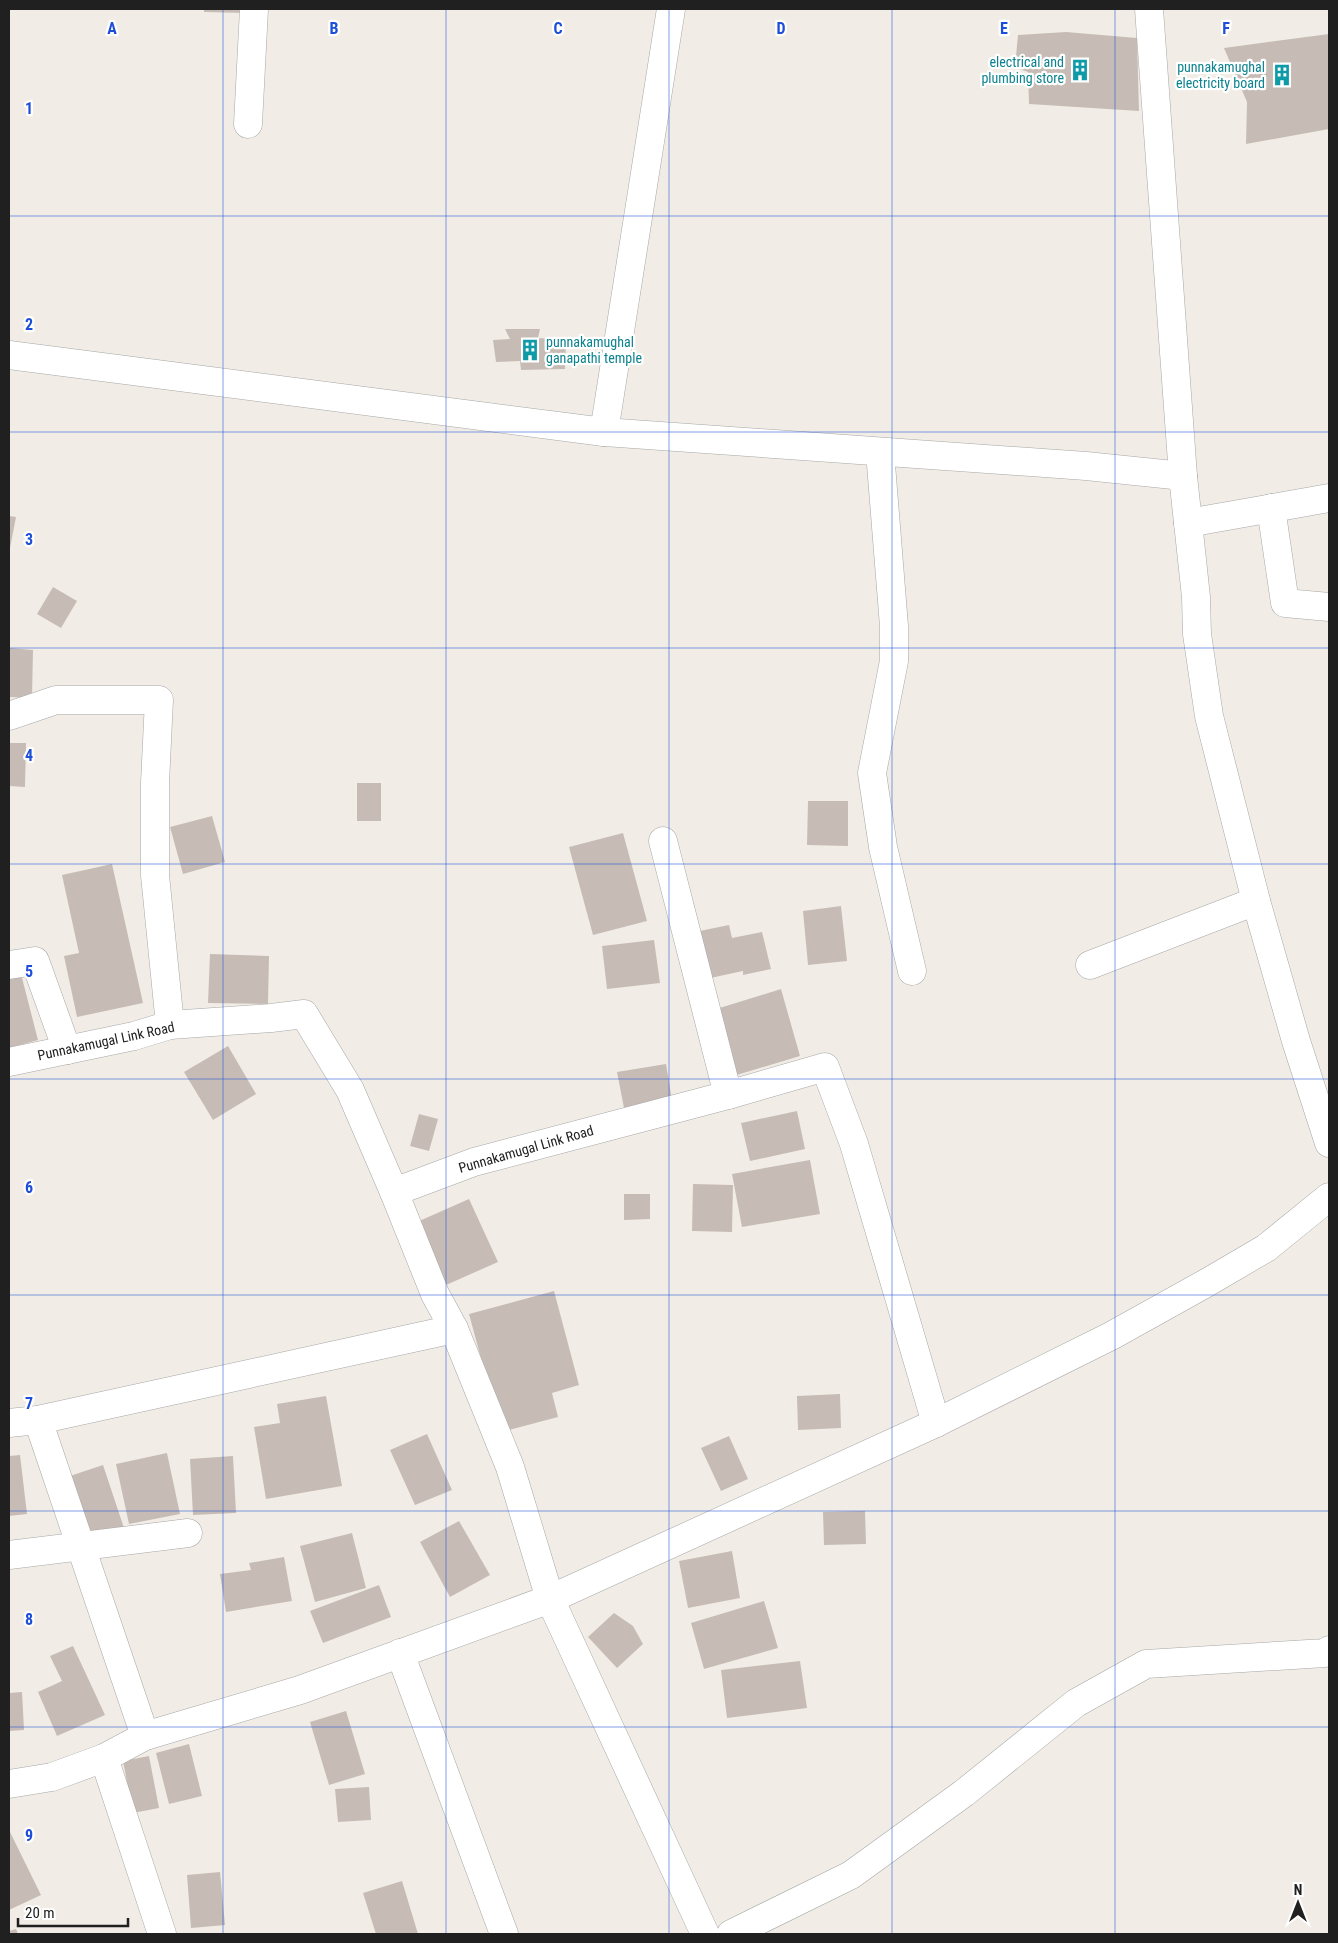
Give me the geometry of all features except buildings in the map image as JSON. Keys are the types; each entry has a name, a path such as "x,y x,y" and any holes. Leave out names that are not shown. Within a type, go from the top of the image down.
{"street":[{"path":"248,124 254,9"},
{"path":"604,432 672,9"},
{"path":"1149,9 1182,476 1196,596 1197,634 1209,716 1256,902 1296,1041 1329,1143"},
{"path":"9,355 604,432 1086,466 1182,476"},
{"path":"880,452 894,626 894,661 872,773 882,847 912,971"},
{"path":"1188,522 1329,498"},
{"path":"1271,508 1284,603 1329,607"},
{"path":"9,716 56,700 159,700 155,783 155,875 170,1025"},
{"path":"664,841 728,1096"},
{"path":"1090,964 1256,902"},
{"path":"9,965 34,962 66,1050"},
{"name":"Punnakamugal Link Road","path":"9,1062 134,1036 170,1025 304,1014 350,1090 394,1192 474,1162 728,1096 825,1067 854,1144 936,1424"},
{"path":"394,1192 435,1294 454,1330 510,1466 550,1599 705,1934"},
{"path":"9,1784 52,1777 104,1758 145,1736 300,1690 550,1599 936,1424 1111,1336 1266,1248 1329,1197"},
{"path":"9,1423 38,1420 454,1330"},
{"path":"38,1420 145,1736"},
{"path":"9,1556 188,1533"},
{"path":"400,1653 504,1934"},
{"path":"731,1934 850,1874 964,1793 1076,1703 1146,1664 1328,1653"},
{"path":"104,1758 162,1934"}],"place":[{"name":"electrical and plumbing store","path":"1080,70"},
{"name":"punnakamughal electricity board","path":"1282,75"},
{"name":"punnakamughal ganapathi temple","path":"530,350"}]}
